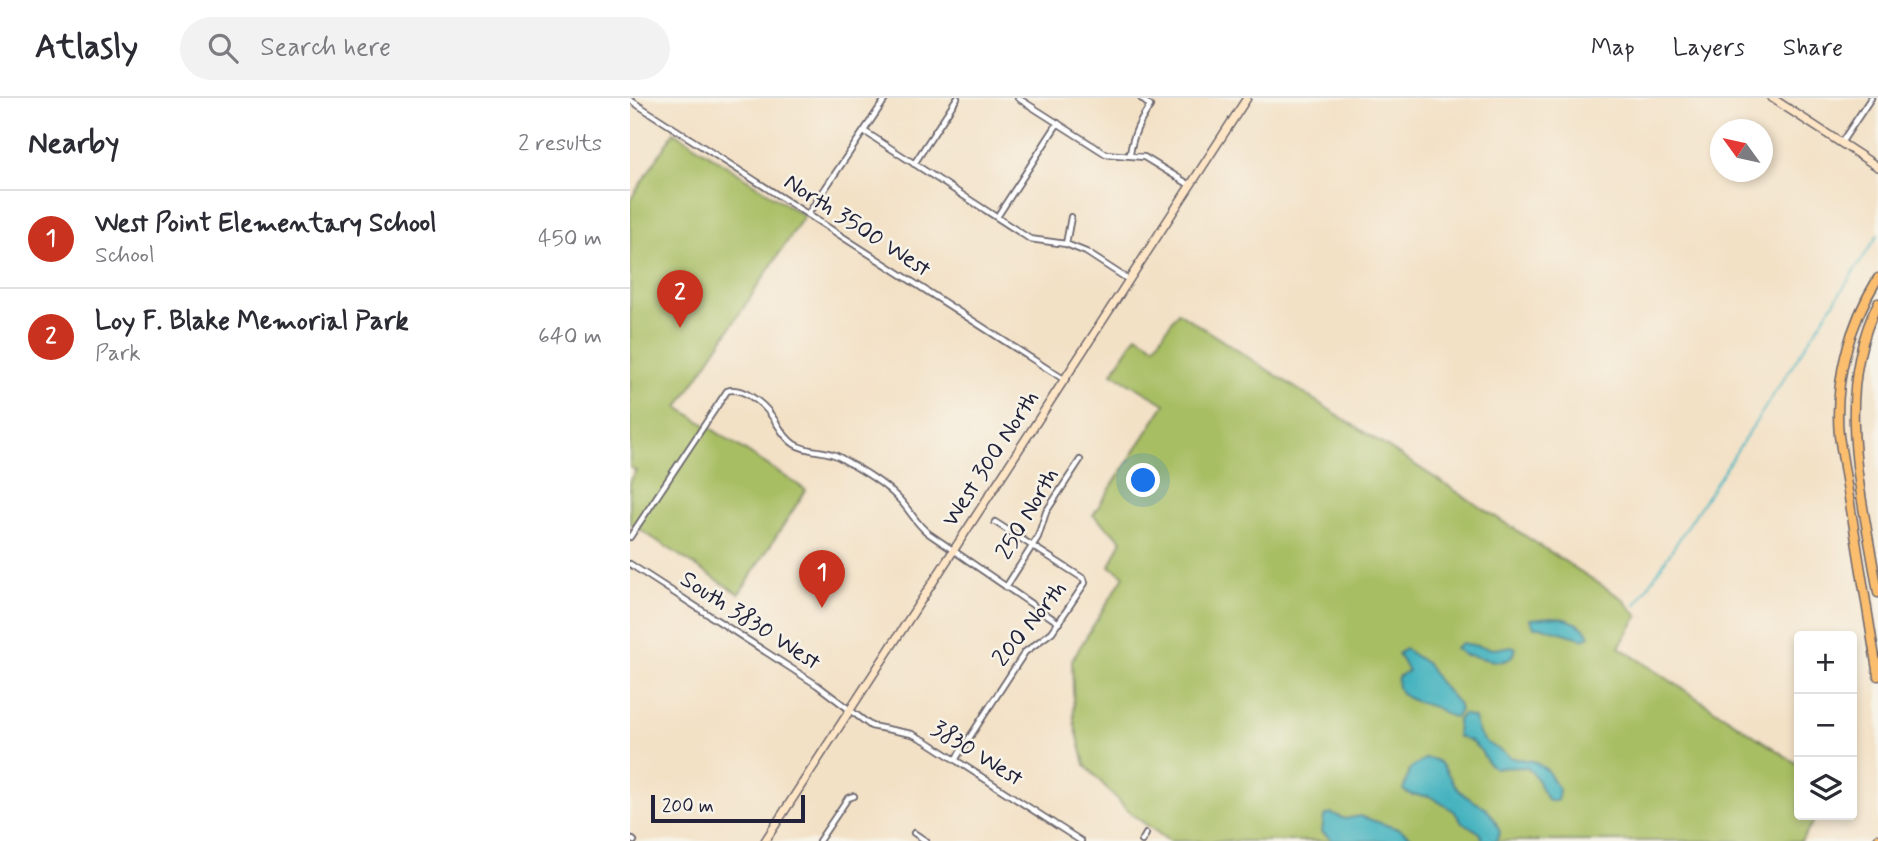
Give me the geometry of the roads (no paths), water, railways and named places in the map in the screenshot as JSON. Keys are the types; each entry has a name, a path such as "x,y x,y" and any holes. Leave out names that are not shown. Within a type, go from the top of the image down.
{"main road":[{"name":"West 300 North","path":"765,841 1247,98"},
{"path":"1772,98 1878,167"},
{"path":"1878,278 1848,343 1841,376 1838,412 1839,436 1878,676"},
{"path":"1878,303 1859,355 1852,412 1854,446 1878,593"}],"street":[{"path":"808,214 886,98"},
{"path":"914,164 957,98"},
{"path":"1018,98 1106,154 1144,157 1191,186"},
{"path":"1130,154 1136,126 1150,106 1141,98"},
{"path":"1841,143 1871,98"},
{"name":"North 3500 West","path":"630,100 1066,380"},
{"path":"997,218 1058,123"},
{"path":"864,131 1030,239 1066,244 1086,252 1130,281"},
{"path":"1066,244 1071,217"},
{"path":"630,537 727,391 740,390 764,407 792,443 807,450 839,457 891,491 922,529 1059,623"},
{"name":"250 North","path":"1006,587 1038,537 1046,512 1080,460"},
{"path":"995,522 1032,545"},
{"name":"200 North","path":"955,760 1025,652 1059,623 1085,581 1032,545"},
{"name":"South 3830 West","path":"630,564 817,685 849,711"},
{"name":"3830 West","path":"849,711 877,728 918,737 1082,841"},
{"path":"819,841 848,798 853,796"},
{"path":"914,833 926,841"},
{"path":"1142,841 1146,834"}],"water":[{"path":"1550,617 1573,622 1590,636 1584,639 1543,627 1534,627 1530,619"},
{"path":"1462,643 1494,649 1512,646 1516,648 1507,660 1493,661 1464,655 1455,648"},
{"path":"1405,649 1427,664 1437,680 1458,703 1460,710 1456,717 1409,699 1400,691 1398,677 1408,671 1398,654"},
{"path":"1463,714 1474,718 1479,734 1485,741 1512,758 1533,761 1547,770 1559,790 1557,801 1549,801 1534,775 1526,767 1495,768 1471,741 1457,736 1458,720"},
{"path":"1426,758 1441,764 1462,794 1490,813 1500,832 1496,841 1483,841 1480,833 1461,821 1454,811 1429,796 1412,795 1403,790 1410,769"},
{"path":"1331,813 1345,819 1360,816 1401,830 1417,841 1333,841 1322,832 1324,816"}],"waterway":[{"path":"1636,605 1878,235"}],"place":[{"name":"Loy F. Blake Memorial Park","path":"680,328"},
{"name":"West Point Elementary School","path":"822,608"}]}
